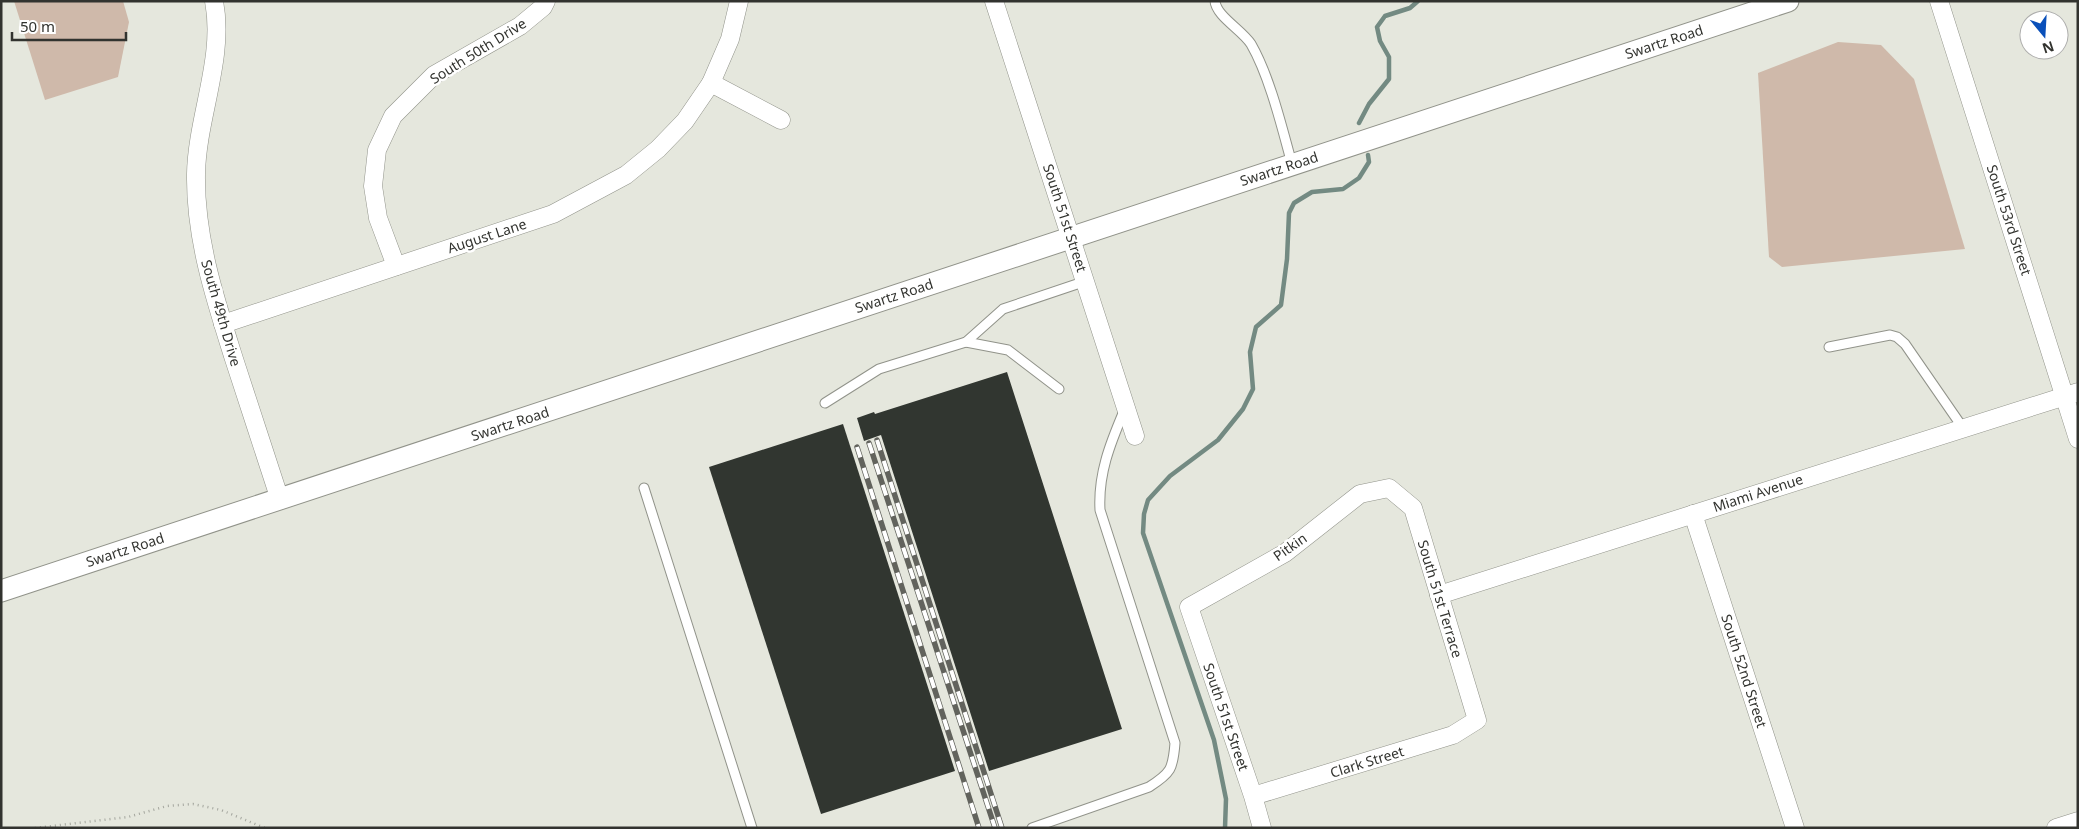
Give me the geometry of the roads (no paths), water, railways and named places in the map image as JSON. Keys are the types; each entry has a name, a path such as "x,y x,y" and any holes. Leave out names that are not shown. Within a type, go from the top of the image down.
{"street":[{"name":"South 49th Drive","path":"214,1 216,10 214,63 204,108 196,174 199,226 208,277 280,500"},
{"name":"South 50th Drive","path":"396,266 378,218 373,186 377,150 393,116 434,75 520,26 546,1"},
{"name":"August Lane","path":"223,324 553,214 626,175 658,149 685,121 711,83 730,39 738,1"},
{"name":"South 51st Street","path":"994,1 1135,436"},
{"name":"Swartz Road","path":"1,591 1788,1"},
{"name":"South 53rd Street","path":"1940,1 2071,394 2078,439"},
{"path":"711,83 781,120"},
{"name":"Miami Avenue","path":"1439,594 2071,394"},
{"name":"South 51st Terrace","path":"1389,488 1413,508 1477,720"},
{"name":"Pitkin","path":"1189,607 1285,553 1360,494 1389,488"},
{"name":"South 52nd Street","path":"1694,514 1795,828"},
{"name":"South 51st Street","path":"1189,607 1262,828"},
{"name":"Clark Street","path":"1253,796 1453,735 1477,720"},
{"path":"2056,828 2078,821"}],"lane":[{"path":"1214,1 1218,11 1251,44 1278,113 1292,164"},
{"path":"826,403 879,369 966,342 1003,309 1086,282"},
{"path":"1829,347 1890,335 1897,337 1905,344 1963,428"},
{"path":"966,342 1008,350 1059,389"},
{"path":"1032,828 1149,787 1164,778 1173,764 1175,743 1100,510 1099,494 1102,474 1110,446 1126,406"},
{"path":"644,488 752,828"}],"waterway":[{"path":"1359,123 1369,104 1389,79 1389,57 1380,41 1377,27 1385,16 1410,8 1418,1"},
{"path":"1225,828 1226,799 1214,740 1143,533 1144,514 1148,500 1170,476 1218,440 1243,409 1253,389 1250,352 1256,327 1281,305 1287,259 1289,213 1294,203 1312,192 1343,189 1359,178 1369,162 1368,155"}],"railway":[{"path":"877,440 1002,828"},
{"path":"869,443 995,828"},
{"path":"857,447 979,828"}]}
